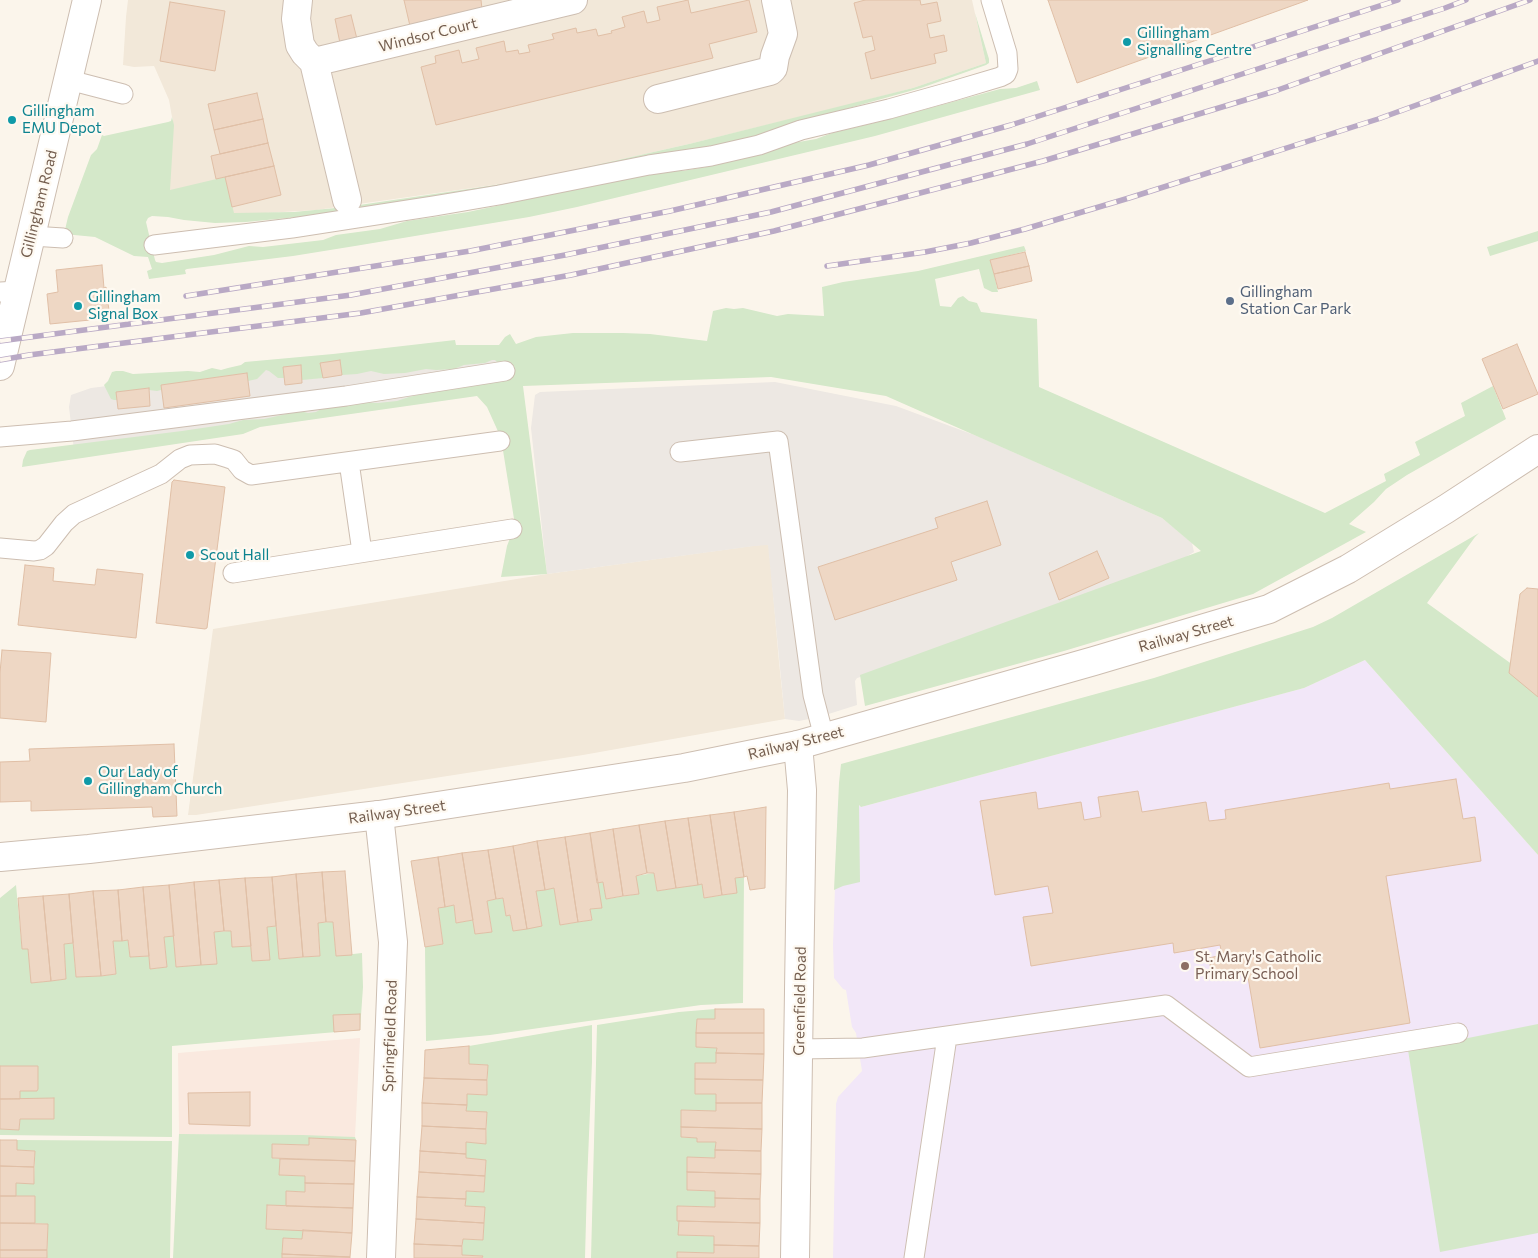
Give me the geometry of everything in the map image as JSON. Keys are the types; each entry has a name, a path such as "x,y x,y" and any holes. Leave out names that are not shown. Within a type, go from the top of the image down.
{"street":[{"name":"Gillingham Road","path":"0,366 9,292 32,236 87,0"},
{"path":"298,0 296,19 300,45 314,62 347,200"},
{"name":"Windsor Court","path":"314,62 542,4 573,0"},
{"path":"658,99 770,71 773,68 775,56 783,36 776,0"},
{"name":"Railway Street","path":"0,857 89,849 379,816 684,768 798,745 1268,609 1348,569 1446,509 1538,449"},
{"name":"Greenfield Road","path":"795,1258 802,790 798,745"},
{"name":"Springfield Road","path":"379,816 393,942 382,1258"}],"lane":[{"path":"154,245 292,228 424,208 649,165 710,156 759,145 801,130 889,109 953,91 1006,74 1008,68 1007,53 992,0"},
{"path":"68,80 123,94"},
{"path":"32,236 62,238"},
{"path":"0,436 72,431 346,396 505,371"},
{"path":"0,548 40,550 52,540 64,523 74,514 161,474 180,459 190,455 214,454 228,458 234,460 242,470 252,475 500,441"},
{"path":"680,452 778,441 813,695 824,737"},
{"path":"349,462 362,552"},
{"path":"232,573 512,529"},
{"path":"799,1049 863,1048 1166,1005 1248,1067 1458,1033"},
{"path":"914,1258 947,1037"}],"shaded area":[{"path":"128,0 972,0 986,63 913,88 824,111 529,180 316,210 249,214 166,211 173,119 169,100 154,66 134,67 123,65"},
{"path":"504,349 494,389 74,450 69,407 71,395 91,388 309,361"},
{"path":"775,382 896,406 977,436 1162,518 1192,543 1194,552 1184,558 1060,603 1017,629 857,678 855,681 857,705 799,721 785,719 768,545 547,574 531,428 535,395 540,392"},
{"path":"767,544 769,547 785,719 583,755 188,815 213,629 547,574"},
{"name":"St. Mary's Catholic Primary School","path":"1365,660 1538,855 1538,1258 833,1258 836,1104 838,1097 862,1071 846,990 834,978 833,945 838,801 858,804 861,807 1304,688"},
{"path":"360,1038 355,1137 179,1134 178,1053"}],"green space":[{"path":"975,13 989,59 989,63 986,65 921,88 824,115 763,137 504,186 318,215 215,223 152,216 146,222 155,260 162,263 214,255 249,246 263,247 323,240 336,235 380,229 407,221 468,212 665,170 682,171 706,167 770,147 816,139 832,133 1000,89 1016,88 1037,81 1040,90 875,136 577,207 529,217 293,256 187,269 185,270 186,274 149,279 147,271 152,269 148,257 134,256 95,237 64,234 68,217 91,155 97,149 102,135 168,122 171,121 172,117 174,125 170,190 225,177 234,213 294,212 346,207 556,174 689,144 913,88 986,63"},
{"path":"1538,231 1538,241 1490,256 1487,247"},
{"path":"1024,246 1026,251 991,260 998,292 992,292 984,288 979,269 935,279 940,306 951,307 958,298 963,296 969,301 977,303 981,312 1037,319 1039,387 1325,513 1386,481 1384,474 1420,455 1415,442 1465,416 1461,403 1493,386 1506,419 1407,475 1386,489 1349,524 1366,532 1253,594 1064,651 865,706 860,675 1201,551 1162,518 886,396 771,377 523,386 547,574 501,577 507,546 515,525 501,438 487,407 477,396 260,427 243,434 22,467 27,451 30,450 182,431 243,420 264,419 300,411 316,412 323,408 361,402 397,401 434,391 501,366 495,360 492,360 485,363 464,365 454,369 426,369 384,374 371,371 342,375 340,361 321,363 323,378 302,380 300,365 283,367 284,378 278,378 266,370 257,379 248,381 246,373 161,385 161,390 157,391 149,390 148,388 117,392 117,400 114,400 111,399 104,385 112,372 116,371 133,374 200,372 212,368 221,370 241,365 245,362 455,340 456,345 499,345 510,334 516,344 536,337 573,333 650,334 707,341 713,311 726,308 743,308 777,316 788,314 824,316 822,287 918,271"},
{"path":"1479,533 1427,603 1538,683 1538,855 1365,660 1304,688 861,807 859,805 860,882 834,890 841,764 1154,678 1313,627 1332,618"},
{"path":"654,873 657,891 702,884 704,898 736,893 735,878 744,877 743,1003 701,1005 490,1035 426,1041 425,947 443,944 438,908 454,905 456,923 473,920 476,934 492,931 487,901 503,898 506,916 510,915 513,931 542,925 536,891 554,888 561,925 592,920 590,909 601,908 597,883 603,882 606,899 638,894 636,876"},
{"path":"16,885 22,949 28,949 32,983 66,979 64,944 73,943 76,977 101,976 116,974 113,941 128,940 130,957 149,956 151,969 167,967 164,937 174,936 176,967 217,963 214,932 231,931 233,947 251,946 252,961 269,960 267,927 276,926 279,959 320,956 318,923 333,922 336,956 362,953 363,987 360,1030 172,1046 172,1137 0,1135 0,1129 19,1130 20,1119 54,1119 20,1099 20,1091 37,1091 38,1066 0,1066 0,898"},
{"path":"715,1009 715,1019 697,1019 696,1047 717,1048 716,1063 695,1063 695,1093 716,1094 716,1111 681,1110 681,1137 697,1138 698,1142 716,1142 715,1158 688,1157 687,1172 687,1190 715,1191 715,1207 677,1206 679,1235 714,1236 714,1253 678,1252 677,1258 591,1258 597,1025 679,1012"},
{"path":"1538,1024 1538,1233 1440,1252 1408,1050"},
{"path":"592,1025 585,1258 483,1258 482,1256 462,1255 463,1239 483,1240 485,1208 465,1206 466,1191 484,1192 486,1161 466,1158 466,1142 486,1143 487,1113 466,1111 467,1094 487,1095 488,1065 469,1064 469,1046"},
{"path":"179,1134 303,1135 355,1137 356,1140 309,1138 309,1145 272,1144 272,1158 280,1159 279,1175 305,1176 305,1192 286,1191 286,1206 267,1205 266,1229 303,1230 302,1239 283,1238 282,1258 173,1258"},
{"path":"17,1140 172,1141 170,1258 47,1258 48,1224 35,1223 35,1197 16,1196 16,1183 34,1183 35,1151 17,1150"}],"building":[{"path":"404,0 481,0 482,9 410,26"},
{"path":"688,0 691,13 749,0 757,32 709,44 713,58 436,125 421,67 436,63 435,56 459,50 462,63 479,59 476,48 504,41 506,52 518,50 519,54 530,52 528,45 554,39 552,34 576,28 577,33 596,29 598,36 612,33 611,31 625,27 622,17 644,11 647,23 660,20 657,7"},
{"path":"865,0 920,0 921,5 937,2 941,21 927,24 930,38 944,35 947,51 934,54 936,63 871,79 865,53 875,50 872,36 863,38 854,3"},
{"name":"Gillingham Signalling Centre","path":"1048,0 1308,0 1077,83"},
{"path":"170,2 225,11 215,71 160,61"},
{"path":"351,15 357,39 340,43 335,19"},
{"path":"257,93 263,119 214,130 208,104"},
{"path":"263,119 268,143 220,154 214,130"},
{"path":"268,143 274,166 216,179 211,156"},
{"path":"274,166 281,195 232,207 225,177"},
{"path":"1025,252 1029,266 994,274 990,260"},
{"name":"Gillingham Signal Box","path":"102,265 110,318 50,324 47,294 58,292 56,270"},
{"path":"1029,266 1032,281 998,289 994,274"},
{"path":"1517,344 1538,394 1503,409 1482,359"},
{"path":"340,360 342,375 323,378 320,363"},
{"path":"301,365 302,383 285,385 283,367"},
{"path":"247,373 250,396 164,408 161,385"},
{"path":"149,388 150,406 118,409 116,392"},
{"name":"Scout Hall","path":"174,480 225,487 207,628 205,629 156,623 172,482"},
{"path":"987,501 1001,545 951,562 957,580 835,620 818,567 938,528 935,518"},
{"path":"1097,551 1109,578 1059,600 1049,573"},
{"path":"25,565 54,568 53,581 95,585 97,569 143,574 136,638 18,625"},
{"path":"1527,588 1538,589 1538,697 1509,673 1520,594"},
{"path":"2,650 51,653 46,722 0,718"},
{"name":"Our Lady of Gillingham Church","path":"174,744 177,816 153,817 152,807 31,811 31,801 0,802 0,762 30,761 29,749"},
{"path":"1456,779 1463,819 1475,817 1481,861 1386,876 1410,1023 1260,1048 1247,971 1212,976 1209,958 1222,955 1220,945 1174,953 1173,943 1031,966 1023,917 1053,913 1048,886 995,895 980,801 1036,792 1038,809 1081,802 1084,820 1101,817 1098,797 1138,791 1142,812 1206,802 1209,821 1226,819 1225,810 1389,783 1390,789"},
{"path":"766,807 765,888 750,890 747,876 744,877 734,812"},
{"path":"734,812 744,877 735,878 737,893 722,895 710,815"},
{"path":"710,815 722,895 704,898 702,884 698,885 688,818"},
{"path":"688,818 698,885 676,888 665,821"},
{"path":"665,821 676,888 657,891 654,873 647,873 639,825"},
{"path":"639,825 647,873 636,876 639,894 623,896 613,829"},
{"path":"613,829 623,896 606,899 603,882 597,883 590,833"},
{"path":"590,833 602,908 590,909 592,920 578,922 565,837"},
{"path":"565,837 578,922 560,925 554,888 545,890 537,841"},
{"path":"537,841 545,890 536,891 542,926 527,929 513,846"},
{"path":"513,846 527,929 513,931 510,915 506,916 503,898 496,899 488,850"},
{"path":"488,850 496,899 487,901 492,932 475,934 462,853"},
{"path":"462,853 473,920 456,923 454,905 445,907 438,857"},
{"path":"438,857 445,907 438,908 443,944 425,947 411,861"},
{"path":"345,871 352,955 336,956 333,922 326,922 322,872"},
{"path":"322,872 326,922 318,923 320,956 303,957 296,874"},
{"path":"296,874 303,957 279,959 272,877"},
{"path":"272,877 276,926 267,927 270,960 252,961 245,878"},
{"path":"245,878 251,946 232,947 231,931 224,931 219,880"},
{"path":"219,880 224,931 214,932 217,964 201,965 194,882"},
{"path":"194,882 201,965 176,967 169,885"},
{"path":"169,885 174,936 164,937 167,967 150,969 143,887"},
{"path":"143,887 149,956 130,957 128,940 122,941 118,890"},
{"path":"118,890 122,941 113,941 116,974 101,976 93,891"},
{"path":"93,891 101,976 76,977 69,894"},
{"path":"69,894 73,943 64,944 66,979 51,981 43,896"},
{"path":"43,896 51,981 31,983 28,949 22,949 18,898"},
{"path":"715,1009 764,1009 764,1033 696,1033 697,1019 715,1019"},
{"path":"360,1014 360,1030 334,1032 333,1015"},
{"path":"696,1033 764,1033 764,1054 716,1053 717,1048 696,1047"},
{"path":"469,1046 469,1064 488,1065 487,1080 424,1078 425,1050"},
{"path":"716,1053 764,1054 763,1080 695,1079 695,1063 716,1063"},
{"path":"0,1066 38,1066 37,1091 20,1091 20,1099 0,1099"},
{"path":"424,1078 487,1080 487,1095 467,1094 467,1105 422,1103"},
{"path":"695,1079 763,1080 762,1103 716,1103 716,1094 695,1094"},
{"path":"250,1092 250,1126 189,1124 188,1093"},
{"path":"54,1098 54,1119 20,1119 19,1130 0,1129 0,1099"},
{"path":"422,1103 467,1105 466,1111 487,1112 486,1129 422,1126"},
{"path":"716,1103 762,1103 762,1129 681,1127 681,1110 716,1111"},
{"path":"422,1126 486,1129 486,1144 466,1142 466,1154 420,1151"},
{"path":"681,1127 762,1129 761,1151 715,1150 716,1142 697,1142 697,1138 681,1137"},
{"path":"309,1138 356,1140 355,1161 272,1158 272,1144 309,1145"},
{"path":"0,1140 17,1140 17,1150 35,1151 34,1167 0,1166"},
{"path":"715,1150 761,1151 761,1174 687,1172 687,1157 715,1158"},
{"path":"420,1151 466,1154 466,1158 486,1160 485,1176 419,1172"},
{"path":"280,1159 355,1161 354,1184 305,1183 305,1176 279,1175"},
{"path":"0,1166 34,1167 34,1184 16,1183 16,1196 0,1196"},
{"path":"419,1172 485,1176 484,1192 466,1191 466,1199 417,1197"},
{"path":"687,1172 761,1174 760,1199 715,1198 715,1191 687,1190"},
{"path":"305,1183 354,1184 353,1208 286,1206 286,1191 305,1192"},
{"path":"0,1196 35,1196 35,1223 0,1223"},
{"path":"417,1197 466,1199 465,1206 485,1207 484,1223 416,1219"},
{"path":"715,1198 760,1199 760,1223 677,1221 677,1206 715,1207"},
{"path":"267,1205 353,1208 352,1233 266,1229"},
{"path":"416,1219 484,1223 483,1240 463,1239 462,1246 414,1244"},
{"path":"679,1221 760,1223 759,1246 714,1245 714,1236 678,1235"},
{"path":"0,1223 48,1224 47,1250 0,1250"},
{"path":"303,1230 352,1233 350,1257 282,1254 283,1238 302,1239"},
{"path":"414,1244 462,1246 462,1255 483,1256 482,1258 414,1258"},
{"path":"714,1245 759,1246 759,1258 677,1258 677,1252 714,1253"},
{"path":"0,1250 47,1250 47,1258 0,1258"},
{"path":"282,1254 350,1257 350,1258 282,1258"}],"railway":[{"path":"186,296 470,251 670,211 869,165 1011,125 1398,0"},
{"path":"0,341 351,295 565,255 771,212 1027,144 1466,0"},
{"path":"0,360 361,313 571,275 774,231 1043,161 1275,91 1530,0"},
{"path":"827,266 925,252 971,243 1025,229 1378,119 1538,61"}],"place":[{"name":"Gillingham Signalling Centre","path":"1127,42"},
{"name":"Gillingham EMU Depot","path":"12,120"},
{"name":"Gillingham Station Car Park","path":"1230,301"},
{"name":"Gillingham Signal Box","path":"78,306"},
{"name":"Scout Hall","path":"190,555"},
{"name":"Our Lady of Gillingham Church","path":"88,781"},
{"name":"St. Mary's Catholic Primary School","path":"1185,966"}]}
